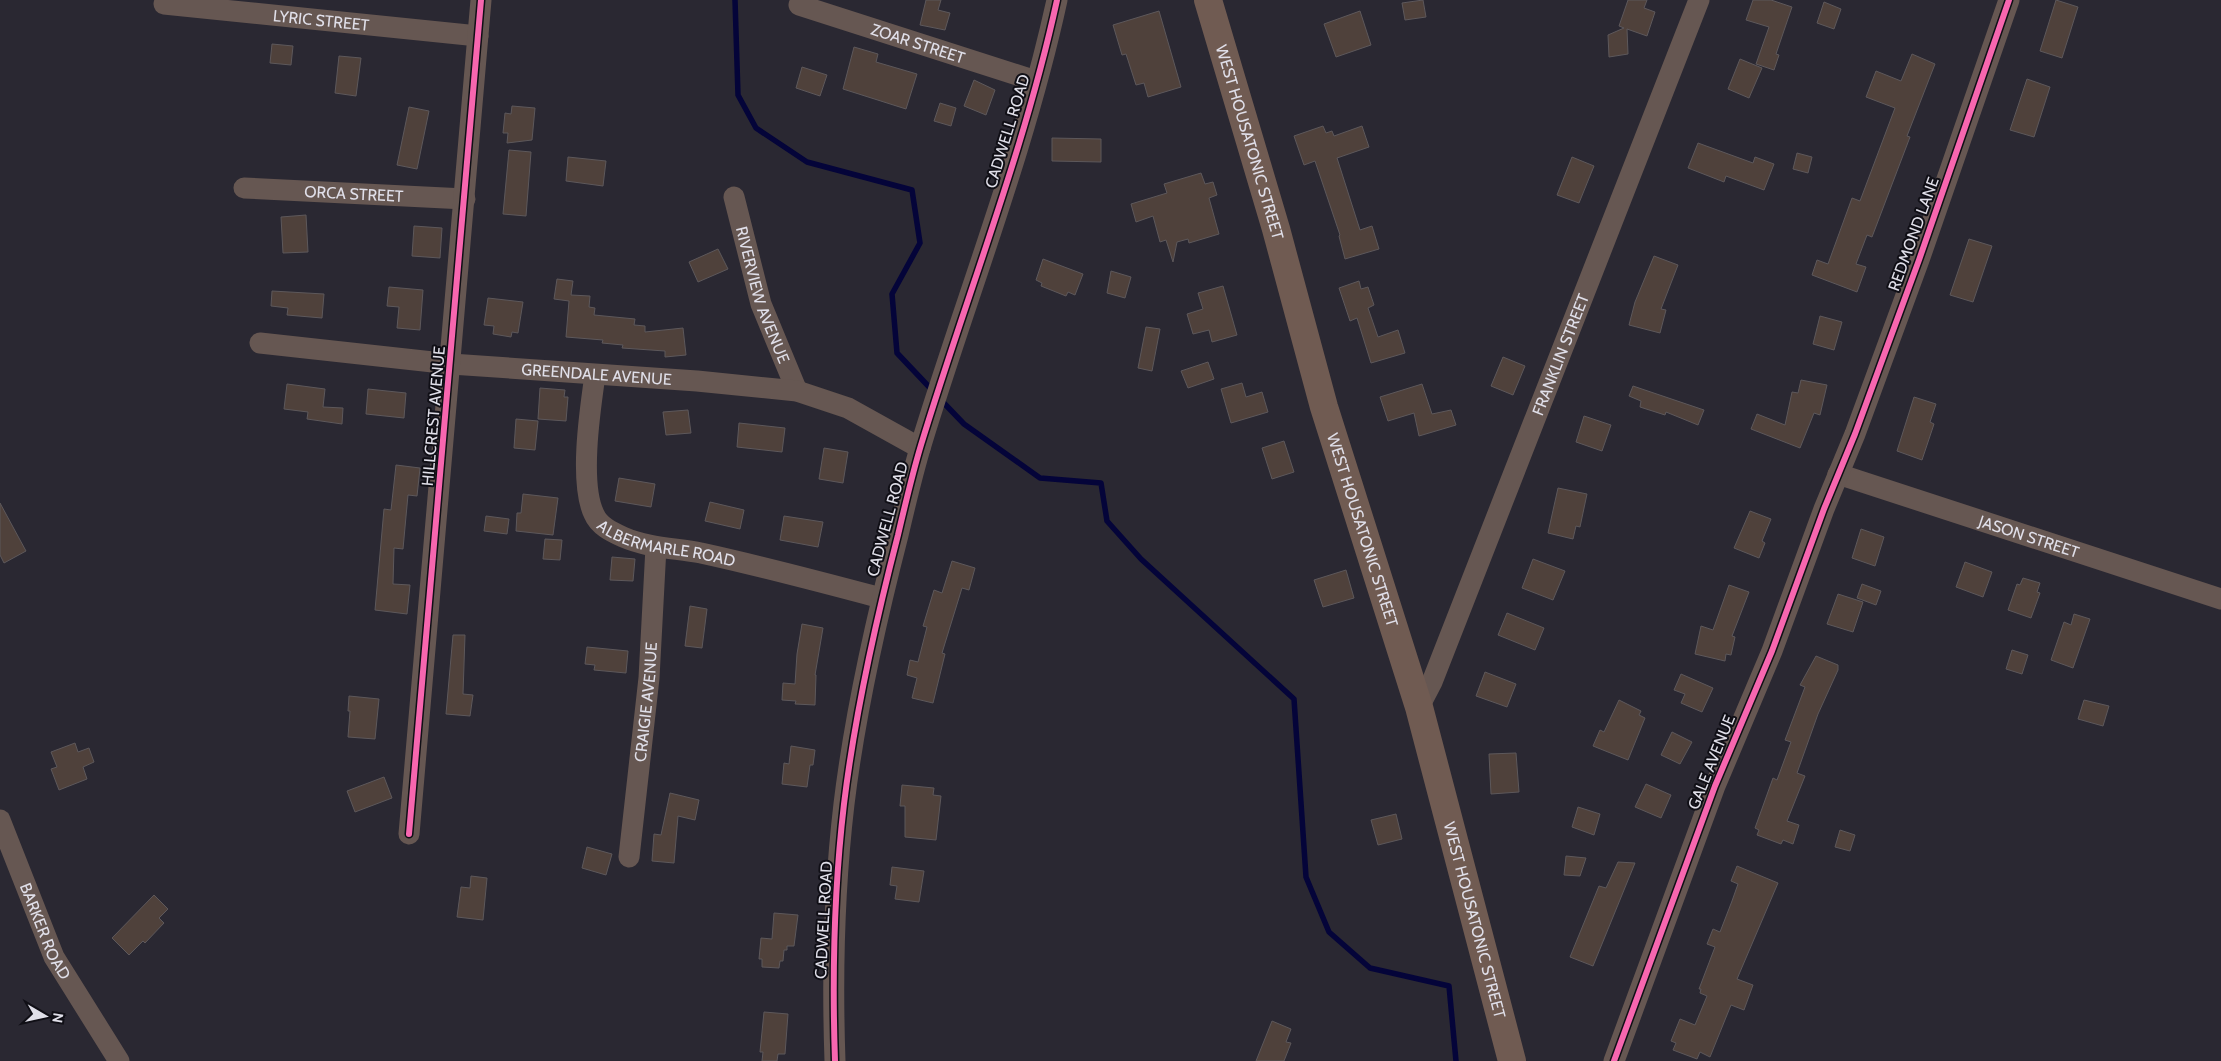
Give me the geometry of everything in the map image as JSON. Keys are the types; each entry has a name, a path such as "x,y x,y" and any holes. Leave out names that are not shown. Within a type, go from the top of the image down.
{"highway":[{"name":"WEST HOUSATONIC STREET","path":"1208,0 1276,229 1324,407 1419,707 1512,1061"}],"street":[{"name":"HILLCREST AVENUE","path":"409,834 481,0"},
{"name":"CADWELL ROAD","path":"835,1061 834,927 844,804 867,663 881,598 920,448 1036,81 1057,0"},
{"name":"FRANKLIN STREET","path":"1419,707 1432,682 1699,0"},
{"name":"REDMOND LANE","path":"1838,474 1855,434 1919,260 2009,0"},
{"name":"LYRIC STREET","path":"164,4 478,36"},
{"name":"ZOAR STREET","path":"799,5 1036,81"},
{"name":"ORCA STREET","path":"244,188 465,199"},
{"name":"RIVERVIEW AVENUE","path":"734,197 761,304 797,391"},
{"name":"GREENDALE AVENUE","path":"260,343 451,364 697,381 797,391 848,408 920,448"},
{"name":"ALBERMARLE ROAD","path":"595,375 589,416 587,452 588,493 594,515 607,530 624,538 656,547 708,555 881,598"},
{"name":"JASON STREET","path":"1838,474 2221,599"},
{"name":"GALE AVENUE","path":"1614,1061 1715,786 1772,651 1838,474"},
{"name":"CRAIGIE AVENUE","path":"629,857 649,678 656,547"},
{"name":"BARKER ROAD","path":"0,820 54,957 119,1061"}],"building":[{"path":"926,0 941,0 938,10 950,13 945,30 920,25"},
{"path":"1423,0 1426,17 1405,20 1402,3"},
{"path":"1628,0 1647,0 1644,8 1655,12 1647,36 1627,29 1628,54 1609,57 1608,35 1624,28 1619,26"},
{"path":"1753,0 1771,0 1792,7 1776,54 1779,55 1774,70 1756,64 1769,27 1746,20"},
{"path":"2056,0 2078,7 2062,58 2040,51"},
{"path":"1824,2 1841,9 1834,29 1817,23"},
{"path":"1159,11 1181,87 1148,97 1144,83 1136,85 1126,54 1122,55 1113,25"},
{"path":"1360,11 1371,45 1336,57 1324,24"},
{"path":"272,44 293,46 291,65 270,63"},
{"path":"854,47 878,54 876,62 917,74 906,109 843,89"},
{"path":"1912,54 1935,64 1907,136 1910,137 1872,237 1867,235 1856,264 1866,267 1857,292 1812,275 1817,260 1828,264 1852,198 1860,201 1895,108 1866,97 1876,71 1901,81"},
{"path":"339,56 361,58 356,96 335,93"},
{"path":"1740,59 1762,68 1749,98 1728,89"},
{"path":"802,67 827,75 820,96 796,88"},
{"path":"2027,79 2050,87 2034,137 2010,130"},
{"path":"974,80 995,90 986,115 964,106"},
{"path":"940,103 956,108 951,126 934,121"},
{"path":"512,106 535,108 532,140 507,143 508,133 503,133 505,113 511,114"},
{"path":"409,107 429,111 417,169 397,165"},
{"path":"1323,126 1326,133 1332,131 1334,136 1362,126 1369,147 1337,158 1360,230 1372,226 1379,249 1345,259 1340,235 1315,161 1304,165 1294,136"},
{"path":"1052,138 1101,139 1101,162 1052,161"},
{"path":"1698,143 1753,163 1755,157 1774,164 1764,190 1726,176 1724,182 1688,168"},
{"path":"509,150 531,152 526,216 503,214"},
{"path":"1797,153 1812,157 1808,173 1793,169"},
{"path":"568,157 606,161 603,186 566,181"},
{"path":"1572,157 1594,166 1579,203 1557,195"},
{"path":"1201,173 1205,184 1213,182 1217,195 1209,198 1219,234 1189,243 1188,239 1177,242 1173,262 1166,240 1160,242 1153,216 1136,222 1131,204 1167,193 1164,184"},
{"path":"306,215 308,252 283,253 281,217"},
{"path":"414,226 442,228 440,258 412,256"},
{"path":"1969,239 1992,246 1973,302 1950,295"},
{"path":"718,249 728,269 698,282 689,262"},
{"path":"1654,256 1678,265 1661,309 1666,310 1660,333 1629,325 1635,302"},
{"path":"1043,259 1083,274 1075,295 1068,292 1066,296 1041,286 1042,283 1036,280"},
{"path":"1111,271 1131,277 1125,298 1107,293"},
{"path":"557,279 573,281 571,295 590,296 589,307 595,308 594,315 635,319 634,325 645,326 645,332 683,328 686,355 665,357 665,351 622,348 623,345 602,343 603,340 566,337 569,301 554,299"},
{"path":"1359,281 1361,289 1368,287 1374,305 1368,308 1378,337 1398,330 1405,353 1371,363 1357,318 1350,321 1339,288"},
{"path":"1223,286 1237,335 1212,342 1209,330 1193,334 1187,314 1203,309 1198,293"},
{"path":"389,287 423,290 420,330 397,328 399,307 387,306"},
{"path":"272,291 324,294 322,318 287,315 288,308 271,306"},
{"path":"488,298 523,302 518,333 512,332 511,337 493,334 494,326 484,325"},
{"path":"1820,316 1842,322 1834,350 1813,344"},
{"path":"1146,327 1160,329 1152,371 1138,368"},
{"path":"1503,357 1525,366 1513,395 1491,386"},
{"path":"1208,362 1214,379 1188,388 1181,371"},
{"path":"1801,380 1827,385 1820,415 1814,413 1800,448 1751,429 1757,414 1785,425 1792,392 1798,393"},
{"path":"1242,383 1246,397 1262,392 1268,412 1231,423 1221,389"},
{"path":"287,384 325,389 323,407 343,408 342,424 307,419 308,412 284,409"},
{"path":"1422,384 1432,414 1451,410 1456,425 1419,436 1414,413 1388,421 1380,397"},
{"path":"1633,386 1704,410 1698,425 1666,412 1665,415 1640,407 1641,401 1629,396"},
{"path":"540,388 565,390 564,397 568,397 566,421 538,419"},
{"path":"368,389 406,393 404,418 366,414"},
{"path":"1914,397 1936,404 1930,422 1934,424 1922,460 1897,451"},
{"path":"688,410 691,433 666,435 663,412"},
{"path":"1584,416 1611,425 1602,451 1576,442"},
{"path":"516,419 538,421 535,450 514,448"},
{"path":"739,423 785,428 782,452 737,447"},
{"path":"1284,441 1294,472 1272,479 1262,448"},
{"path":"824,448 848,452 843,483 819,479"},
{"path":"396,465 420,468 417,496 408,495 403,549 394,548 393,584 410,585 407,614 375,610 384,509 391,510"},
{"path":"619,478 655,484 651,507 615,501"},
{"path":"1558,488 1587,494 1580,527 1576,526 1573,539 1548,533"},
{"path":"523,494 558,498 553,535 516,531 517,513 521,513"},
{"path":"710,502 744,510 740,529 705,521"},
{"path":"0,503 26,551 4,563 0,555"},
{"path":"1750,511 1771,519 1762,541 1765,543 1759,558 1734,548"},
{"path":"486,516 509,519 507,534 484,531"},
{"path":"784,516 823,522 818,547 780,540"},
{"path":"1861,529 1884,537 1875,566 1852,558"},
{"path":"545,539 562,540 560,560 543,559"},
{"path":"612,557 635,559 633,581 610,580"},
{"path":"1533,559 1565,571 1553,600 1522,588"},
{"path":"952,561 975,568 969,590 962,588 942,653 945,654 933,703 912,698 917,678 907,675 910,660 918,662 927,627 923,626 934,590 942,593"},
{"path":"1965,562 1992,572 1983,597 1956,587"},
{"path":"1346,570 1354,598 1323,607 1314,580"},
{"path":"2023,578 2040,583 2037,592 2040,593 2031,618 2008,610 2017,584 2020,585"},
{"path":"1862,584 1881,591 1876,605 1857,598"},
{"path":"1729,585 1749,592 1732,636 1735,637 1731,655 1726,654 1725,661 1695,654 1701,626 1713,630"},
{"path":"1838,594 1863,602 1853,632 1827,624"},
{"path":"690,606 707,609 702,648 685,646"},
{"path":"1507,613 1544,628 1535,650 1498,635"},
{"path":"2074,614 2090,619 2073,668 2051,660 2064,622 2071,625"},
{"path":"802,624 823,628 815,675 815,705 795,704 796,701 782,700 783,683 795,684"},
{"path":"453,635 465,635 463,694 473,695 470,716 446,714"},
{"path":"587,647 628,651 626,673 594,670 595,665 585,664"},
{"path":"2012,650 2028,655 2022,674 2006,669"},
{"path":"1816,656 1838,665 1838,670 1818,714 1797,773 1805,776 1787,821 1799,825 1793,844 1783,840 1781,844 1757,835 1759,830 1755,828 1773,778 1777,780 1791,742 1785,740 1805,687 1800,685"},
{"path":"1485,672 1516,684 1507,707 1476,696"},
{"path":"1681,674 1713,688 1702,712 1681,703 1685,694 1674,690"},
{"path":"349,696 379,699 375,739 348,737"},
{"path":"1619,700 1641,711 1639,715 1645,718 1628,760 1593,746 1600,730 1604,732"},
{"path":"2084,700 2109,706 2103,726 2078,719"},
{"path":"1672,732 1692,742 1680,764 1661,755"},
{"path":"75,743 78,752 89,748 94,762 83,767 87,779 59,790 51,769 57,767 51,752"},
{"path":"791,746 815,750 813,765 810,765 807,787 782,784 784,763 789,764"},
{"path":"1516,753 1519,792 1491,794 1489,754"},
{"path":"384,777 392,798 355,812 347,791"},
{"path":"1646,784 1671,795 1661,818 1635,807"},
{"path":"902,785 934,788 933,795 941,796 936,840 905,837 905,806 900,806"},
{"path":"670,793 699,800 695,820 678,816 674,863 652,861 654,834 661,835"},
{"path":"1578,807 1600,814 1594,835 1572,827"},
{"path":"1396,814 1402,839 1378,845 1371,820"},
{"path":"1840,830 1855,835 1850,851 1835,847"},
{"path":"587,847 612,854 606,875 582,868"},
{"path":"1566,856 1586,858 1580,876 1564,875"},
{"path":"1618,862 1635,863 1593,966 1570,957 1599,886 1606,888"},
{"path":"1737,866 1778,883 1737,979 1753,985 1744,1010 1731,1005 1710,1057 1700,1052 1697,1059 1673,1050 1676,1043 1671,1041 1680,1019 1695,1025 1707,996 1700,993 1701,989 1699,989 1715,947 1707,944 1713,929 1720,932 1732,901 1738,884 1731,881"},
{"path":"892,867 924,871 919,902 895,899 897,886 890,885"},
{"path":"471,876 487,878 483,920 457,917 461,887 470,888"},
{"path":"154,895 168,909 159,918 164,923 145,943 143,941 129,955 112,938"},
{"path":"774,913 798,915 794,946 787,946 787,950 784,950 783,961 780,961 779,968 762,967 762,959 759,959 761,938 772,939"},
{"path":"764,1012 788,1014 785,1054 778,1054 777,1061 762,1061 763,1052 760,1052"},
{"path":"1272,1021 1291,1029 1286,1042 1291,1043 1284,1061 1256,1061"}],"waterway":[{"path":"735,0 738,95 756,128 807,162 912,190 920,243 892,294 897,353 932,390"},
{"path":"940,399 964,424 1040,478 1101,483 1107,521 1141,559 1294,699 1306,877 1329,932 1370,968 1449,986 1456,1061"}],"cycle path":[{"path":"409,834 481,0"},
{"path":"835,1061 834,964 838,868 844,804 866,669 918,456 1011,169 1044,57 1057,0"},
{"path":"1614,1061 1715,786 1772,651 1824,509 1855,434 1919,260 2009,0"}]}
